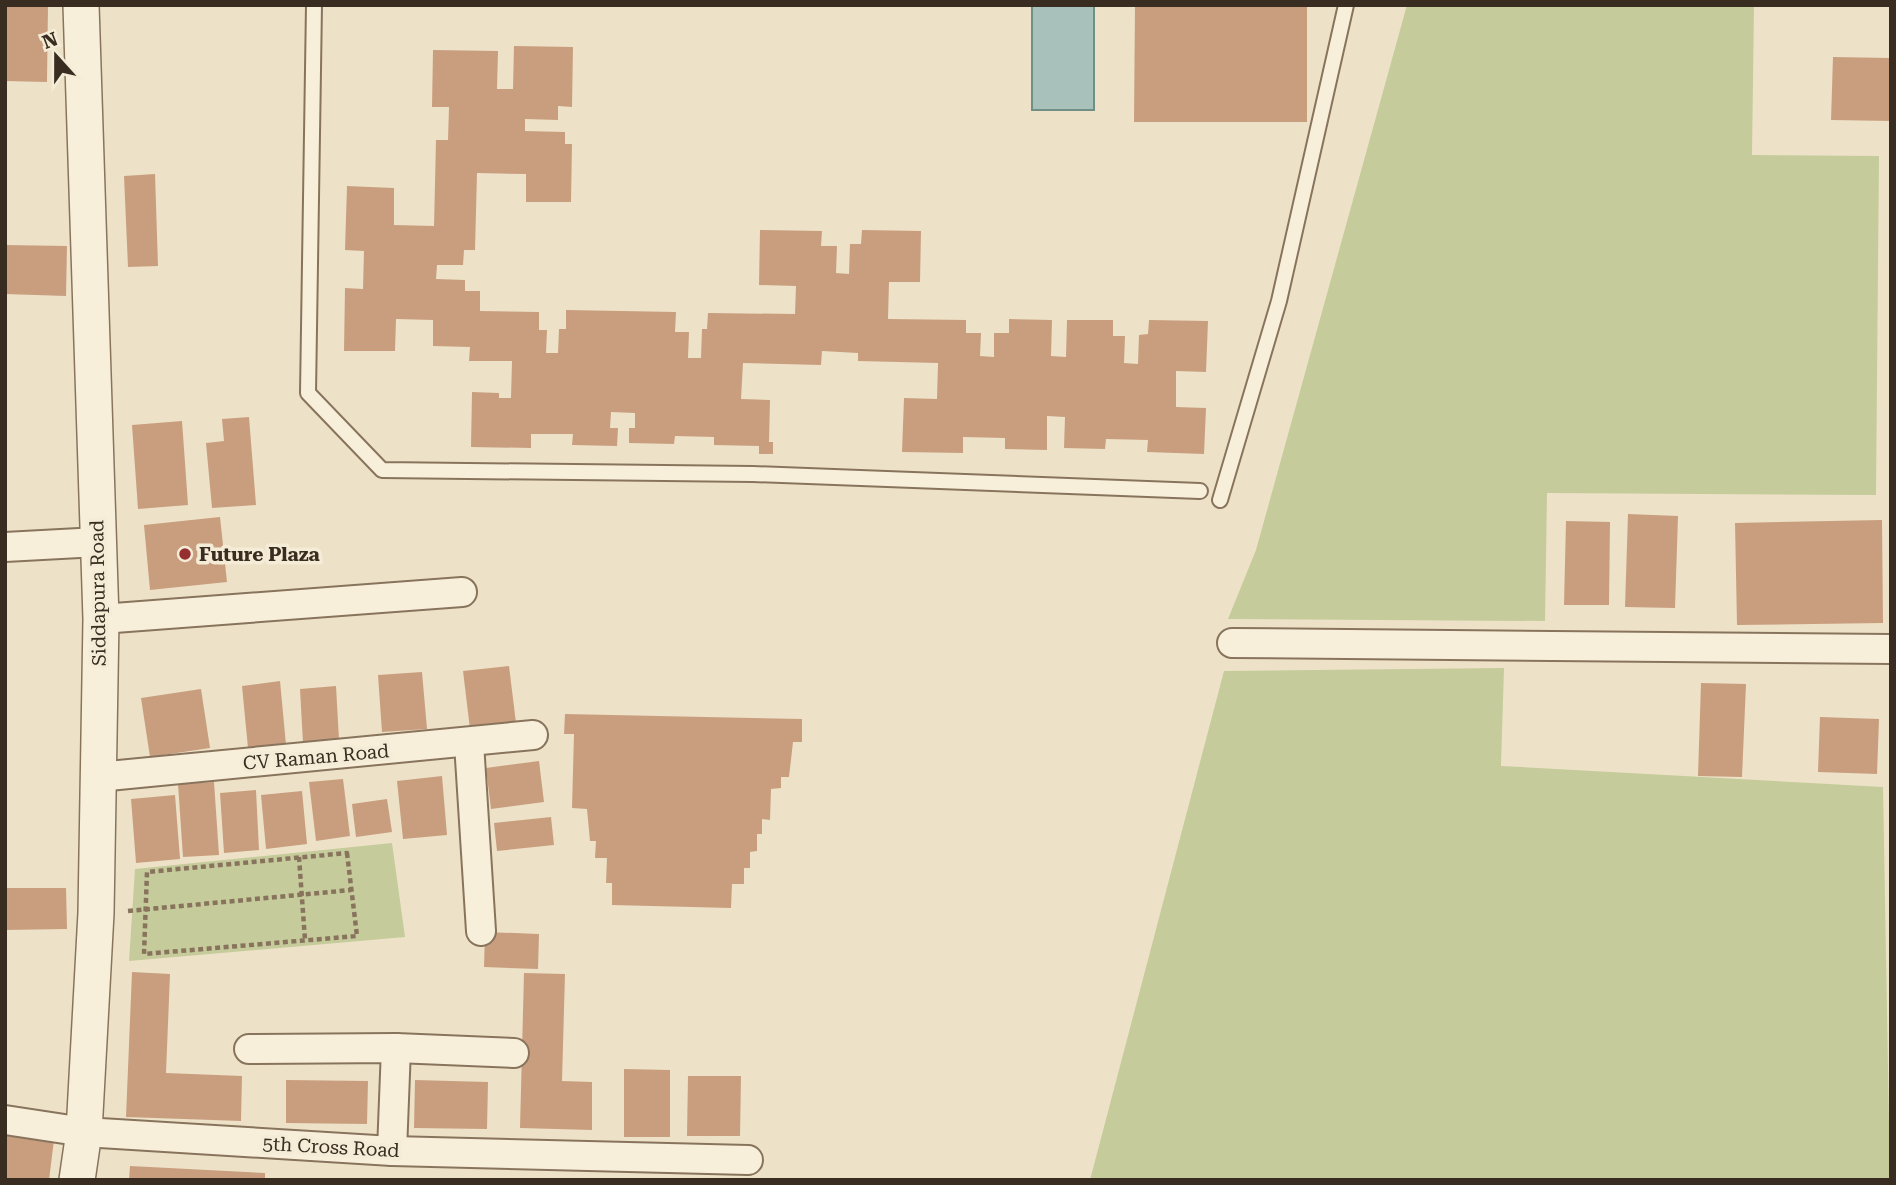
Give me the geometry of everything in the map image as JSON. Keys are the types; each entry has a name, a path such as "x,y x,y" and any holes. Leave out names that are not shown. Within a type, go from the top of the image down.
{"street":[{"name":"Siddapura Road","path":"77,1180 84,1132 96,913 101,619 81,5"},
{"path":"5,547 98,542"},
{"path":"101,619 462,592"},
{"path":"1232,643 1891,649"},
{"name":"CV Raman Road","path":"98,777 533,735"},
{"path":"469,743 481,931"},
{"path":"392,1151 396,1048"},
{"path":"249,1049 396,1048 514,1053"},
{"name":"5th Cross Road","path":"5,1120 84,1132 392,1151 748,1160"}],"lane":[{"path":"314,5 308,393 382,470 753,474 1200,491"},
{"path":"1220,500 1279,301 1346,5"}],"path":[{"path":"347,853 357,936 144,954 147,872 299,857 347,853"},
{"path":"299,857 305,940"},
{"path":"144,910 351,890"}],"green space":[{"path":"1407,5 1754,5 1752,155 1879,156 1876,495 1547,493 1545,621 1228,619 1256,550"},
{"path":"1504,668 1501,766 1883,787 1890,1180 1090,1180 1224,671"},
{"path":"392,843 405,937 129,961 135,869"}],"water":[{"path":"1032,5 1094,5 1094,110 1032,110"}],"building":[{"path":"5,5 48,5 47,82 5,81"},
{"path":"1135,5 1307,5 1307,122 1134,122"},
{"path":"514,46 573,47 572,107 558,106 558,120 525,119 525,131 565,132 565,144 572,144 571,202 526,202 526,174 477,173 475,250 464,250 463,265 437,265 436,279 465,280 465,291 480,291 480,311 539,312 539,330 547,330 546,353 558,353 559,329 566,329 566,310 676,312 675,332 689,332 688,358 701,358 702,329 707,329 708,313 795,314 796,286 759,285 760,230 822,231 821,246 837,246 836,273 849,274 850,244 861,244 862,230 921,231 920,282 889,282 888,319 966,320 966,333 981,333 980,356 994,357 994,333 1009,333 1009,319 1052,320 1051,356 1066,357 1067,320 1113,320 1113,336 1125,336 1124,363 1138,364 1139,335 1148,334 1149,320 1208,321 1206,372 1176,371 1176,407 1206,408 1204,454 1147,452 1148,440 1106,439 1105,449 1064,448 1065,417 1047,416 1047,450 1005,449 1005,438 963,437 963,453 902,452 904,398 937,399 938,363 858,361 858,353 822,351 821,365 743,363 741,399 770,400 769,442 773,442 773,454 759,454 759,446 714,445 714,437 675,436 674,444 629,443 629,428 635,428 635,413 611,412 610,428 618,428 617,446 572,445 573,434 531,434 531,448 471,447 472,392 499,393 499,398 511,398 512,361 469,361 470,347 433,346 433,320 396,319 395,351 344,351 345,288 363,289 364,251 345,250 347,186 394,188 394,225 434,226 436,140 448,140 449,107 432,107 433,50 498,51 497,89 513,89"},
{"path":"1833,57 1891,58 1891,121 1831,120"},
{"path":"155,174 158,266 128,267 124,176"},
{"path":"5,245 67,246 66,296 5,294"},
{"path":"249,417 256,505 212,508 206,443 224,441 222,419"},
{"path":"182,421 188,505 138,509 132,425"},
{"path":"1628,514 1678,516 1675,608 1625,607"},
{"name":"Future Plaza","path":"220,517 227,582 150,590 144,525"},
{"path":"1882,520 1883,623 1737,625 1735,523"},
{"path":"1566,521 1610,522 1609,605 1564,605"},
{"path":"509,666 516,723 470,729 463,671"},
{"path":"422,672 427,729 382,732 378,675"},
{"path":"280,681 286,745 248,748 242,686"},
{"path":"1701,683 1746,684 1742,777 1698,776"},
{"path":"336,686 339,740 303,743 300,689"},
{"path":"201,689 210,748 150,757 141,698"},
{"path":"565,714 802,719 802,742 793,742 789,777 781,777 781,788 771,789 770,820 762,819 762,834 757,834 757,851 750,852 750,868 744,868 744,884 732,884 731,908 612,905 612,883 606,883 607,858 595,858 596,841 590,841 587,809 572,808 574,734 564,734"},
{"path":"1820,717 1879,719 1877,774 1818,772"},
{"path":"539,761 544,802 491,809 486,768"},
{"path":"442,776 447,835 403,839 397,781"},
{"path":"343,779 350,836 316,841 309,782"},
{"path":"214,782 219,855 183,857 178,784"},
{"path":"256,790 259,850 224,853 220,793"},
{"path":"302,791 307,844 266,849 261,795"},
{"path":"175,795 180,859 136,863 131,799"},
{"path":"387,799 392,832 356,837 352,804"},
{"path":"551,817 554,845 497,851 494,823"},
{"path":"5,888 66,888 67,929 5,930"},
{"path":"485,932 539,934 538,969 484,967"},
{"path":"132,972 170,974 166,1073 242,1076 241,1121 126,1117"},
{"path":"524,973 565,974 562,1081 592,1082 592,1130 520,1128"},
{"path":"624,1069 670,1070 670,1137 624,1137"},
{"path":"688,1076 741,1076 740,1136 687,1136"},
{"path":"286,1080 368,1081 367,1124 286,1123"},
{"path":"415,1080 488,1082 487,1129 414,1128"},
{"path":"6,1136 54,1140 49,1180 5,1180"},
{"path":"130,1166 265,1173 265,1180 129,1180"}],"place":[{"name":"Future Plaza","path":"185,554"}]}
